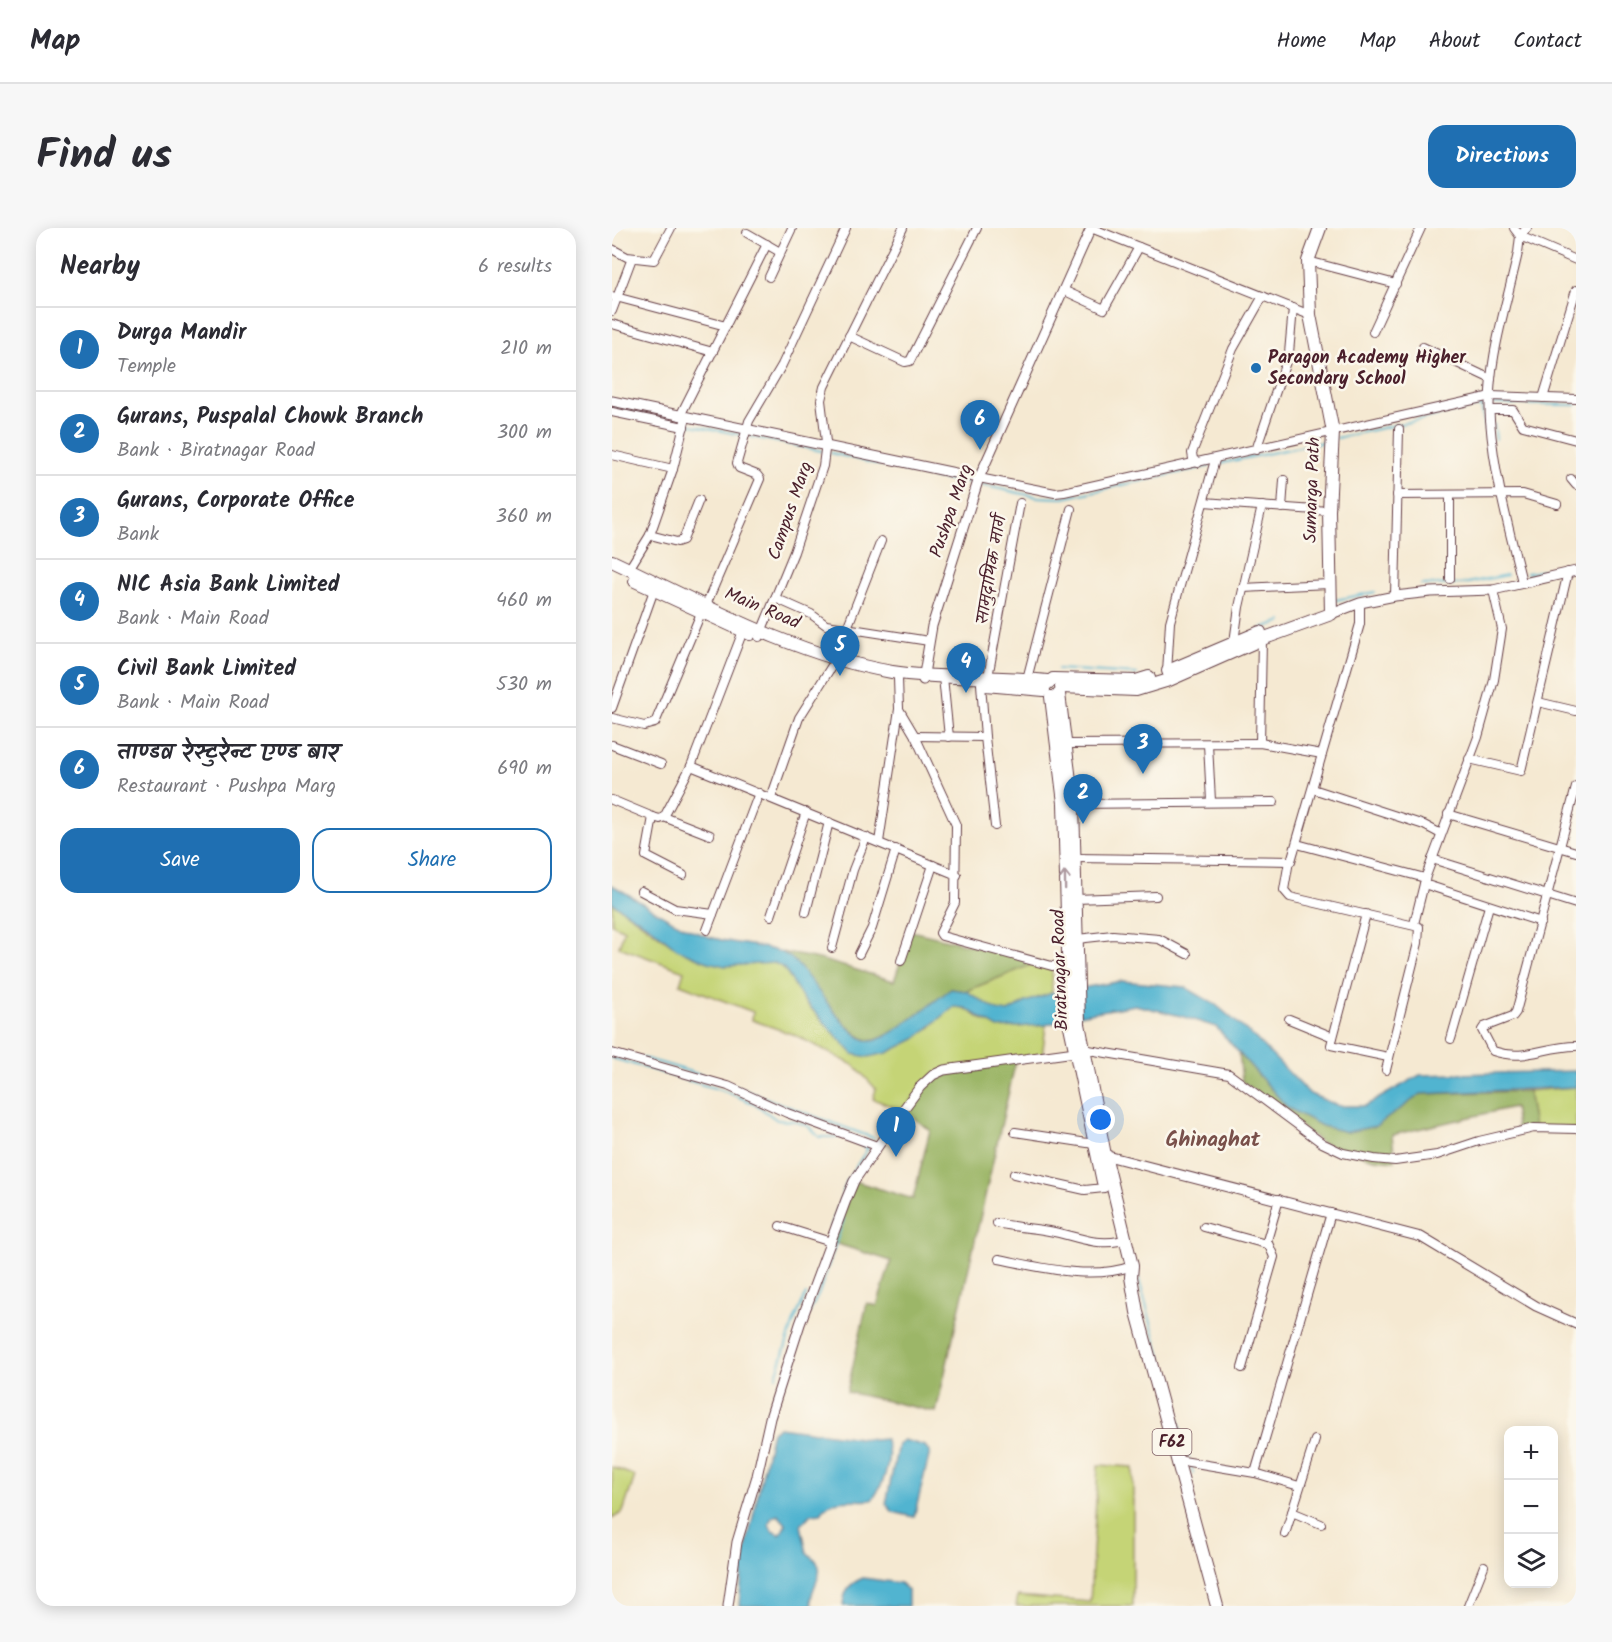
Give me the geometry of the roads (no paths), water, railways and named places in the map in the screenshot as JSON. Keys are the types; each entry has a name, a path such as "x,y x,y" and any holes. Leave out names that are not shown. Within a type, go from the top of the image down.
{"main road":[{"name":"Sumarga Path","path":"1318,228 1308,261 1310,315 1333,432 1329,511 1330,609"},
{"name":"Main Road","path":"612,561 743,631 760,634"},
{"name":"Main Road","path":"612,569 654,590 760,634 834,660 898,678 924,678"},
{"path":"1168,676 1234,642 1330,609"},
{"path":"1053,688 1168,676 1330,609"},
{"name":"Main Road","path":"834,660 924,678 985,681 1027,679 1053,688"},
{"name":"Main Road","path":"985,681 1053,688"},
{"name":"Biratnagar Road","path":"1053,688 1066,744 1073,804 1077,939 1072,980 1074,1025 1104,1188 1129,1270"},
{"name":"Biratnagar Road","path":"1053,688 1064,803 1066,964 1072,980"},
{"name":"Biratnagar Road","path":"1098,1151 1129,1270 1137,1312 1217,1606"}],"street":[{"path":"612,249 632,258 654,260 671,228"},
{"path":"769,277 792,228"},
{"path":"612,718 644,726 655,723 760,479 757,475 739,468 737,463 745,430 782,365 846,228"},
{"name":"Campus Marg","path":"760,634 824,466 822,393 903,228"},
{"path":"849,336 905,362 910,361 977,228"},
{"path":"1091,228 1310,315"},
{"name":"Pushpa Marg","path":"924,678 929,641 979,478 1091,228"},
{"path":"1373,332 1421,228"},
{"path":"1514,228 1520,236 1576,260"},
{"path":"1522,582 1501,494 1490,410 1491,379 1520,236 1527,228"},
{"path":"747,233 780,252"},
{"path":"629,569 650,535 673,468 684,421 713,352 767,244"},
{"path":"1063,290 1104,309 1139,247"},
{"path":"612,311 614,297 632,258"},
{"path":"1308,261 1396,284"},
{"path":"1543,398 1576,291"},
{"path":"1198,462 1192,459 1192,453 1220,381 1233,349 1263,296"},
{"path":"614,297 726,326"},
{"path":"1256,450 1289,353 1293,308"},
{"path":"612,324 713,352"},
{"path":"1423,347 1491,379"},
{"path":"612,412 745,430 1054,493 1215,460 1491,396 1576,399"},
{"path":"612,401 684,421"},
{"path":"1490,410 1514,410 1522,426 1576,440"},
{"path":"1395,596 1399,429"},
{"path":"612,455 673,468"},
{"path":"1168,676 1170,622 1215,460"},
{"path":"1282,508 1284,480"},
{"path":"1397,495 1523,494 1557,504"},
{"path":"1450,495 1450,579"},
{"path":"650,535 677,542 683,540 699,500"},
{"path":"1204,502 1329,511"},
{"name":"सामुदायिक मार्ग","path":"995,826 985,737 985,681 1020,503"},
{"path":"1234,642 1243,588 1262,506"},
{"path":"1027,679 1071,509"},
{"path":"771,798 799,718 834,660 881,541"},
{"path":"1330,609 1395,596 1493,590 1572,572 1520,772 1469,759"},
{"path":"1243,588 1329,584"},
{"path":"612,708 654,590"},
{"path":"1414,924 1424,881 1492,689 1502,620 1493,590"},
{"path":"775,598 811,614 826,625 929,641"},
{"path":"1360,603 1360,624 1297,844 1289,861 1284,890 1290,897 1414,924 1420,933 1386,1070"},
{"path":"664,817 691,766 743,631"},
{"path":"1260,743 1262,639"},
{"path":"879,842 898,709 898,678"},
{"path":"943,680 949,737"},
{"path":"1538,702 1576,711"},
{"path":"898,709 915,736 957,825 955,903 950,917 940,929 942,936 1052,966 1066,964"},
{"path":"915,736 985,737"},
{"path":"1066,744 1260,743 1322,754"},
{"path":"1208,744 1211,801"},
{"path":"612,745 661,764"},
{"path":"691,766 957,875"},
{"path":"1576,787 1515,1014 1482,1030 1493,1051 1505,1055 1518,1057 1576,1046"},
{"path":"1313,789 1424,825 1441,834"},
{"path":"707,930 759,793"},
{"path":"612,800 653,817 660,819 664,817 710,836"},
{"path":"1073,804 1274,802"},
{"path":"771,916 806,812"},
{"path":"1448,814 1576,852"},
{"path":"653,817 646,856 683,875"},
{"path":"806,912 829,822"},
{"path":"832,948 853,870 866,837"},
{"path":"1297,844 1424,881 1489,906 1541,922"},
{"path":"859,954 872,928 896,849"},
{"path":"1075,858 1289,861"},
{"path":"1432,859 1576,904"},
{"path":"901,961 933,865"},
{"path":"640,891 675,909 713,914"},
{"path":"1076,899 1156,896"},
{"path":"1451,1039 1489,906"},
{"path":"1366,914 1331,1045 1388,1058"},
{"path":"1077,939 1113,935 1159,939 1187,954"},
{"path":"1289,1019 1333,1037"},
{"path":"728,1606 737,1542 757,1476 770,1418 800,1324 854,1181 920,1087 933,1075 944,1070 1079,1050 1229,1074 1322,1143 1343,1153 1395,1161 1437,1155 1479,1141 1534,1128 1576,1129"},
{"path":"612,1053 728,1086 787,1113 877,1146"},
{"path":"1015,1132 1098,1151 1421,1237 1536,1306 1576,1324"},
{"path":"1014,1174 1085,1190 1104,1188"},
{"path":"1242,1368 1274,1257 1268,1243 1279,1199"},
{"path":"1256,1473 1331,1213"},
{"path":"997,1223 1050,1231 1093,1243 1119,1241"},
{"path":"780,1226 831,1242"},
{"path":"1204,1227 1268,1243"},
{"path":"999,1259 1076,1271 1129,1270"},
{"path":"1285,1534 1315,1440"},
{"path":"1177,1460 1256,1473 1299,1486"},
{"path":"1292,1512 1321,1524"},
{"path":"1468,1606 1484,1566"}],"water":[{"path":"612,885 692,930 725,941 783,953 799,966 841,1020 862,1039 872,1041 889,1034 951,989 966,991 997,1010 1008,1012 1026,1002 1052,993 1122,981 1185,987 1216,1005 1255,1038 1310,1094 1339,1106 1365,1106 1420,1075 1576,1071 1576,1087 1421,1094 1376,1126 1347,1132 1322,1126 1288,1108 1216,1027 1135,1005 1084,1014 1046,1025 998,1028 965,1008 954,1007 915,1039 887,1053 868,1057 853,1054 803,999 784,968 775,963 725,966 708,962 677,949 649,926 612,903"},
{"path":"779,1427 874,1440 885,1439 888,1446 886,1470 872,1500 844,1500 831,1504 821,1513 811,1514 801,1525 807,1553 815,1559 819,1566 818,1579 811,1599 812,1606 739,1606 743,1561 772,1432","holes":["778,1515 786,1524 780,1535 772,1531 769,1524 772,1517"]},
{"path":"904,1440 925,1446 930,1452 914,1517 893,1512 886,1504 898,1444"},
{"path":"863,1578 900,1583 908,1590 908,1606 843,1606 848,1588"}],"waterway":[{"path":"1493,404 1576,405"},
{"path":"1337,438 1486,405"},
{"path":"612,406 669,420"},
{"path":"1481,406 1487,437"},
{"path":"687,424 822,451"},
{"path":"1494,424 1496,439"},
{"path":"1218,464 1328,441"},
{"path":"831,453 933,478 971,483"},
{"path":"981,485 1038,497 1063,498 1210,466"},
{"path":"1527,573 1576,566"},
{"path":"1421,585 1463,584 1507,575"},
{"path":"1336,600 1375,592"},
{"path":"1262,628 1282,621"},
{"path":"1058,669 1137,674"},
{"path":"612,1058 727,1092 755,1104 777,1120 794,1121 808,1126 819,1137 842,1137"},
{"path":"642,1058 730,1085 874,1138"},
{"path":"831,1227 847,1181 868,1148 855,1142"},
{"path":"807,1317 819,1293 844,1219"},
{"path":"1137,1273 1189,1458"},
{"path":"776,1376 793,1324 806,1294"},
{"path":"1191,1466 1193,1474"}],"place":[{"name":"Paragon Academy Higher Secondary School","path":"1256,368"},
{"name":"ताण्डव रेस्टुरेन्ट एण्ड बार","path":"980,450"},
{"name":"Civil Bank Limited","path":"840,676"},
{"name":"NIC Asia Bank Limited","path":"966,693"},
{"name":"Gurans, Corporate Office","path":"1143,774"},
{"name":"Gurans, Puspalal Chowk Branch","path":"1083,824"},
{"name":"Durga Mandir","path":"896,1157"}],"district":[{"name":"Ghinaghat","path":"1213,1140"}]}
